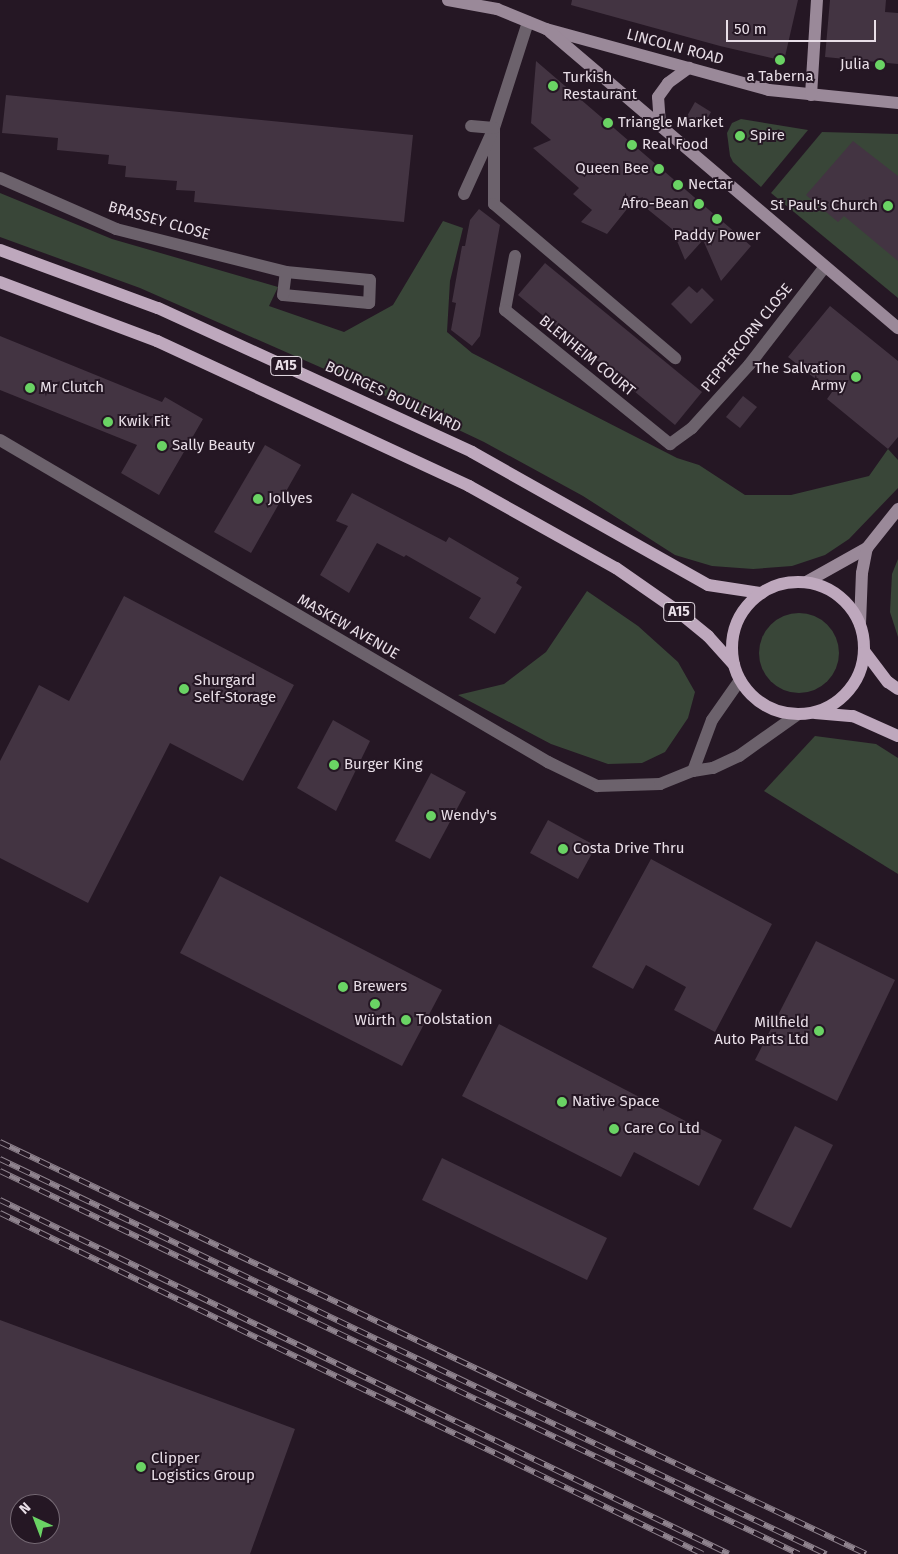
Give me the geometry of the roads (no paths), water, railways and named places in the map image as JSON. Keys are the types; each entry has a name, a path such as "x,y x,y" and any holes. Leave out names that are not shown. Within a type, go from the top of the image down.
{"main road":[{"name":"BOURGES BOULEVARD","path":"0,250 158,308 472,452 708,585 761,593"},
{"name":"A15","path":"0,282 157,341 468,486 616,568 675,609 708,636 734,665"},
{"path":"814,713 833,704 849,691 860,672 865,652 860,624 850,606 835,593 808,581 778,585 761,593 748,605 739,620 733,636 734,665 740,680 751,695 766,706 783,713 853,716 898,736"},
{"path":"865,652 888,682 898,689"}],"street":[{"name":"LINCOLN ROAD","path":"448,0 497,9 546,29 769,90 898,103"},
{"path":"811,95 817,0"},
{"path":"464,194 494,128 528,22"},
{"path":"546,29 660,125 824,268 898,328"},
{"path":"660,125 658,96 668,83 689,68"},
{"path":"471,126 494,128"},
{"path":"494,128 494,204 674,358"},
{"name":"BRASSEY CLOSE","path":"0,178 116,229 286,272 370,280 368,303 283,295 286,272"},
{"name":"BLENHEIM COURT","path":"514,256 505,310 670,444 692,428"},
{"name":"PEPPERCORN CLOSE","path":"692,428 749,365 824,268"},
{"name":"MASKEW AVENUE","path":"0,440 540,757 597,786 660,784 693,771 713,768 739,756 798,714"},
{"path":"808,581 867,548 898,509"},
{"path":"860,624 862,573 867,548"},
{"path":"693,771 712,720 740,680"}],"railway":[{"path":"0,1142 866,1554"},
{"path":"0,1159 826,1554"},
{"path":"0,1171 799,1554"},
{"path":"0,1200 729,1554"},
{"path":"0,1213 703,1554"}],"place":[{"name":"a Taberna","path":"780,60"},
{"name":"Julia","path":"880,65"},
{"name":"Turkish Restaurant","path":"553,86"},
{"name":"Triangle Market","path":"608,123"},
{"name":"Spire","path":"740,136"},
{"name":"Real Food","path":"632,145"},
{"name":"Queen Bee","path":"659,169"},
{"name":"Nectar","path":"678,185"},
{"name":"Afro-Bean","path":"699,204"},
{"name":"St Paul's Church","path":"888,206"},
{"name":"Paddy Power","path":"717,219"},
{"name":"The Salvation Army","path":"856,377"},
{"name":"Mr Clutch","path":"30,388"},
{"name":"Kwik Fit","path":"108,422"},
{"name":"Sally Beauty","path":"162,446"},
{"name":"Jollyes","path":"258,499"},
{"name":"Shurgard Self-Storage","path":"184,689"},
{"name":"Burger King","path":"334,765"},
{"name":"Wendy's","path":"431,816"},
{"name":"Costa Drive Thru","path":"563,849"},
{"name":"Brewers","path":"343,987"},
{"name":"Würth","path":"375,1004"},
{"name":"Toolstation","path":"406,1020"},
{"name":"Millfield Auto Parts Ltd","path":"819,1031"},
{"name":"Native Space","path":"562,1102"},
{"name":"Care Co Ltd","path":"614,1129"},
{"name":"Clipper Logistics Group","path":"141,1467"}]}
